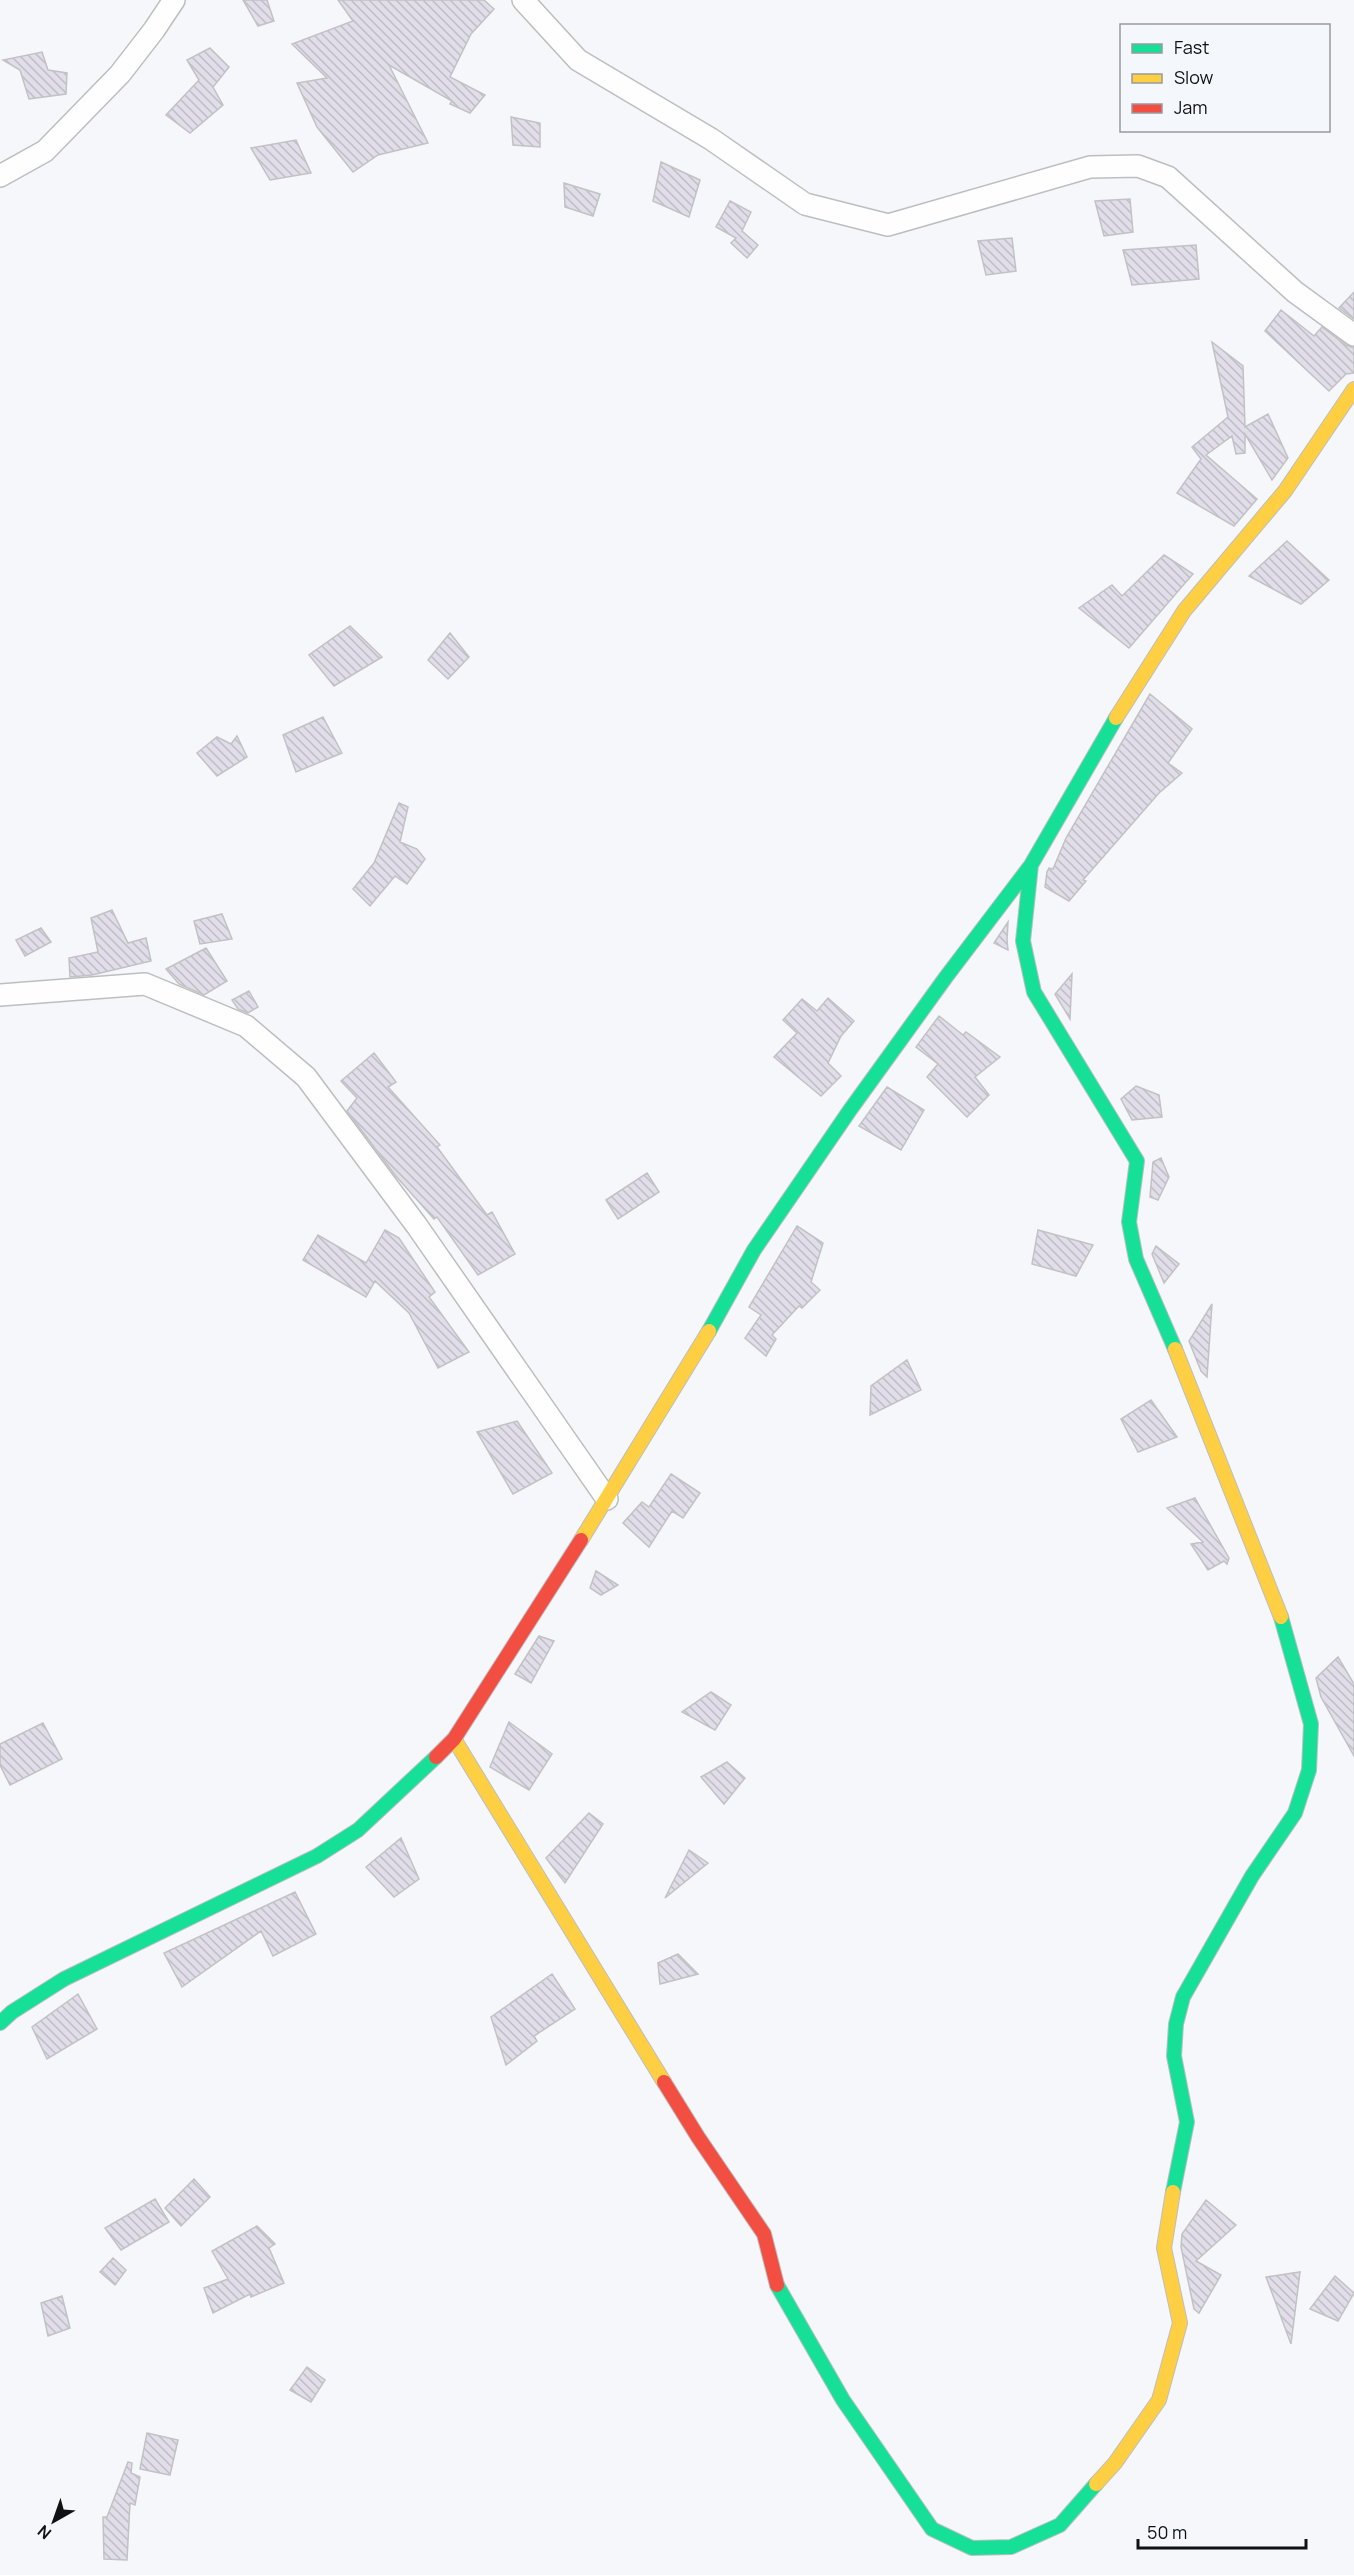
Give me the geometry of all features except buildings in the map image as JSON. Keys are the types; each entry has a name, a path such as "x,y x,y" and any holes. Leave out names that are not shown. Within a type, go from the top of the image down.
{"street":[{"path":"0,176 45,151 120,74 174,0"},
{"path":"524,0 578,60 711,139 805,204 888,225 1090,166 1138,166 1168,177 1295,292 1354,335"},
{"path":"0,2023 12,2012 64,1979 317,1856 358,1830 417,1777 454,1739 480,1702 607,1499 702,1343 754,1250 850,1110 946,977 1031,866 1128,698 1184,611 1285,491 1354,389"},
{"path":"454,1739 698,2137 764,2234 775,2282 843,2400 932,2529 972,2548 1011,2547 1059,2525 1115,2463 1159,2400 1180,2323 1164,2248 1167,2220 1187,2122 1173,2056 1176,2024 1183,1996 1207,1953 1252,1876 1295,1813 1310,1770 1311,1724 1286,1630 1180,1362 1136,1259 1129,1222 1137,1161 1034,992 1023,941 1031,866"},
{"path":"0,995 145,984 246,1026 306,1077 417,1226 607,1499"}],"traffic: fast":[{"path":"709,1331 754,1250 850,1110 946,977 1031,865 1116,718"},
{"path":"1031,865 1023,941 1034,992 1137,1161 1129,1222 1136,1259 1175,1349"},
{"path":"1173,2192 1187,2122 1174,2056 1176,2024 1183,1997 1252,1876 1295,1813 1309,1770 1311,1724 1281,1617"},
{"path":"0,2023 12,2012 64,1979 317,1856 358,1830 436,1757"},
{"path":"777,2285 843,2400 932,2529 972,2548 1011,2547 1060,2525 1096,2484"}],"traffic: slow":[{"path":"1116,718 1184,611 1285,491 1354,389"},
{"path":"581,1540 709,1331"},
{"path":"1175,1349 1281,1617"},
{"path":"454,1739 664,2082"},
{"path":"1096,2484 1115,2463 1159,2400 1180,2323 1164,2248 1173,2192"}],"traffic: jam":[{"path":"436,1757 454,1739 581,1540"},
{"path":"664,2082 698,2137 764,2234 777,2285"}]}
